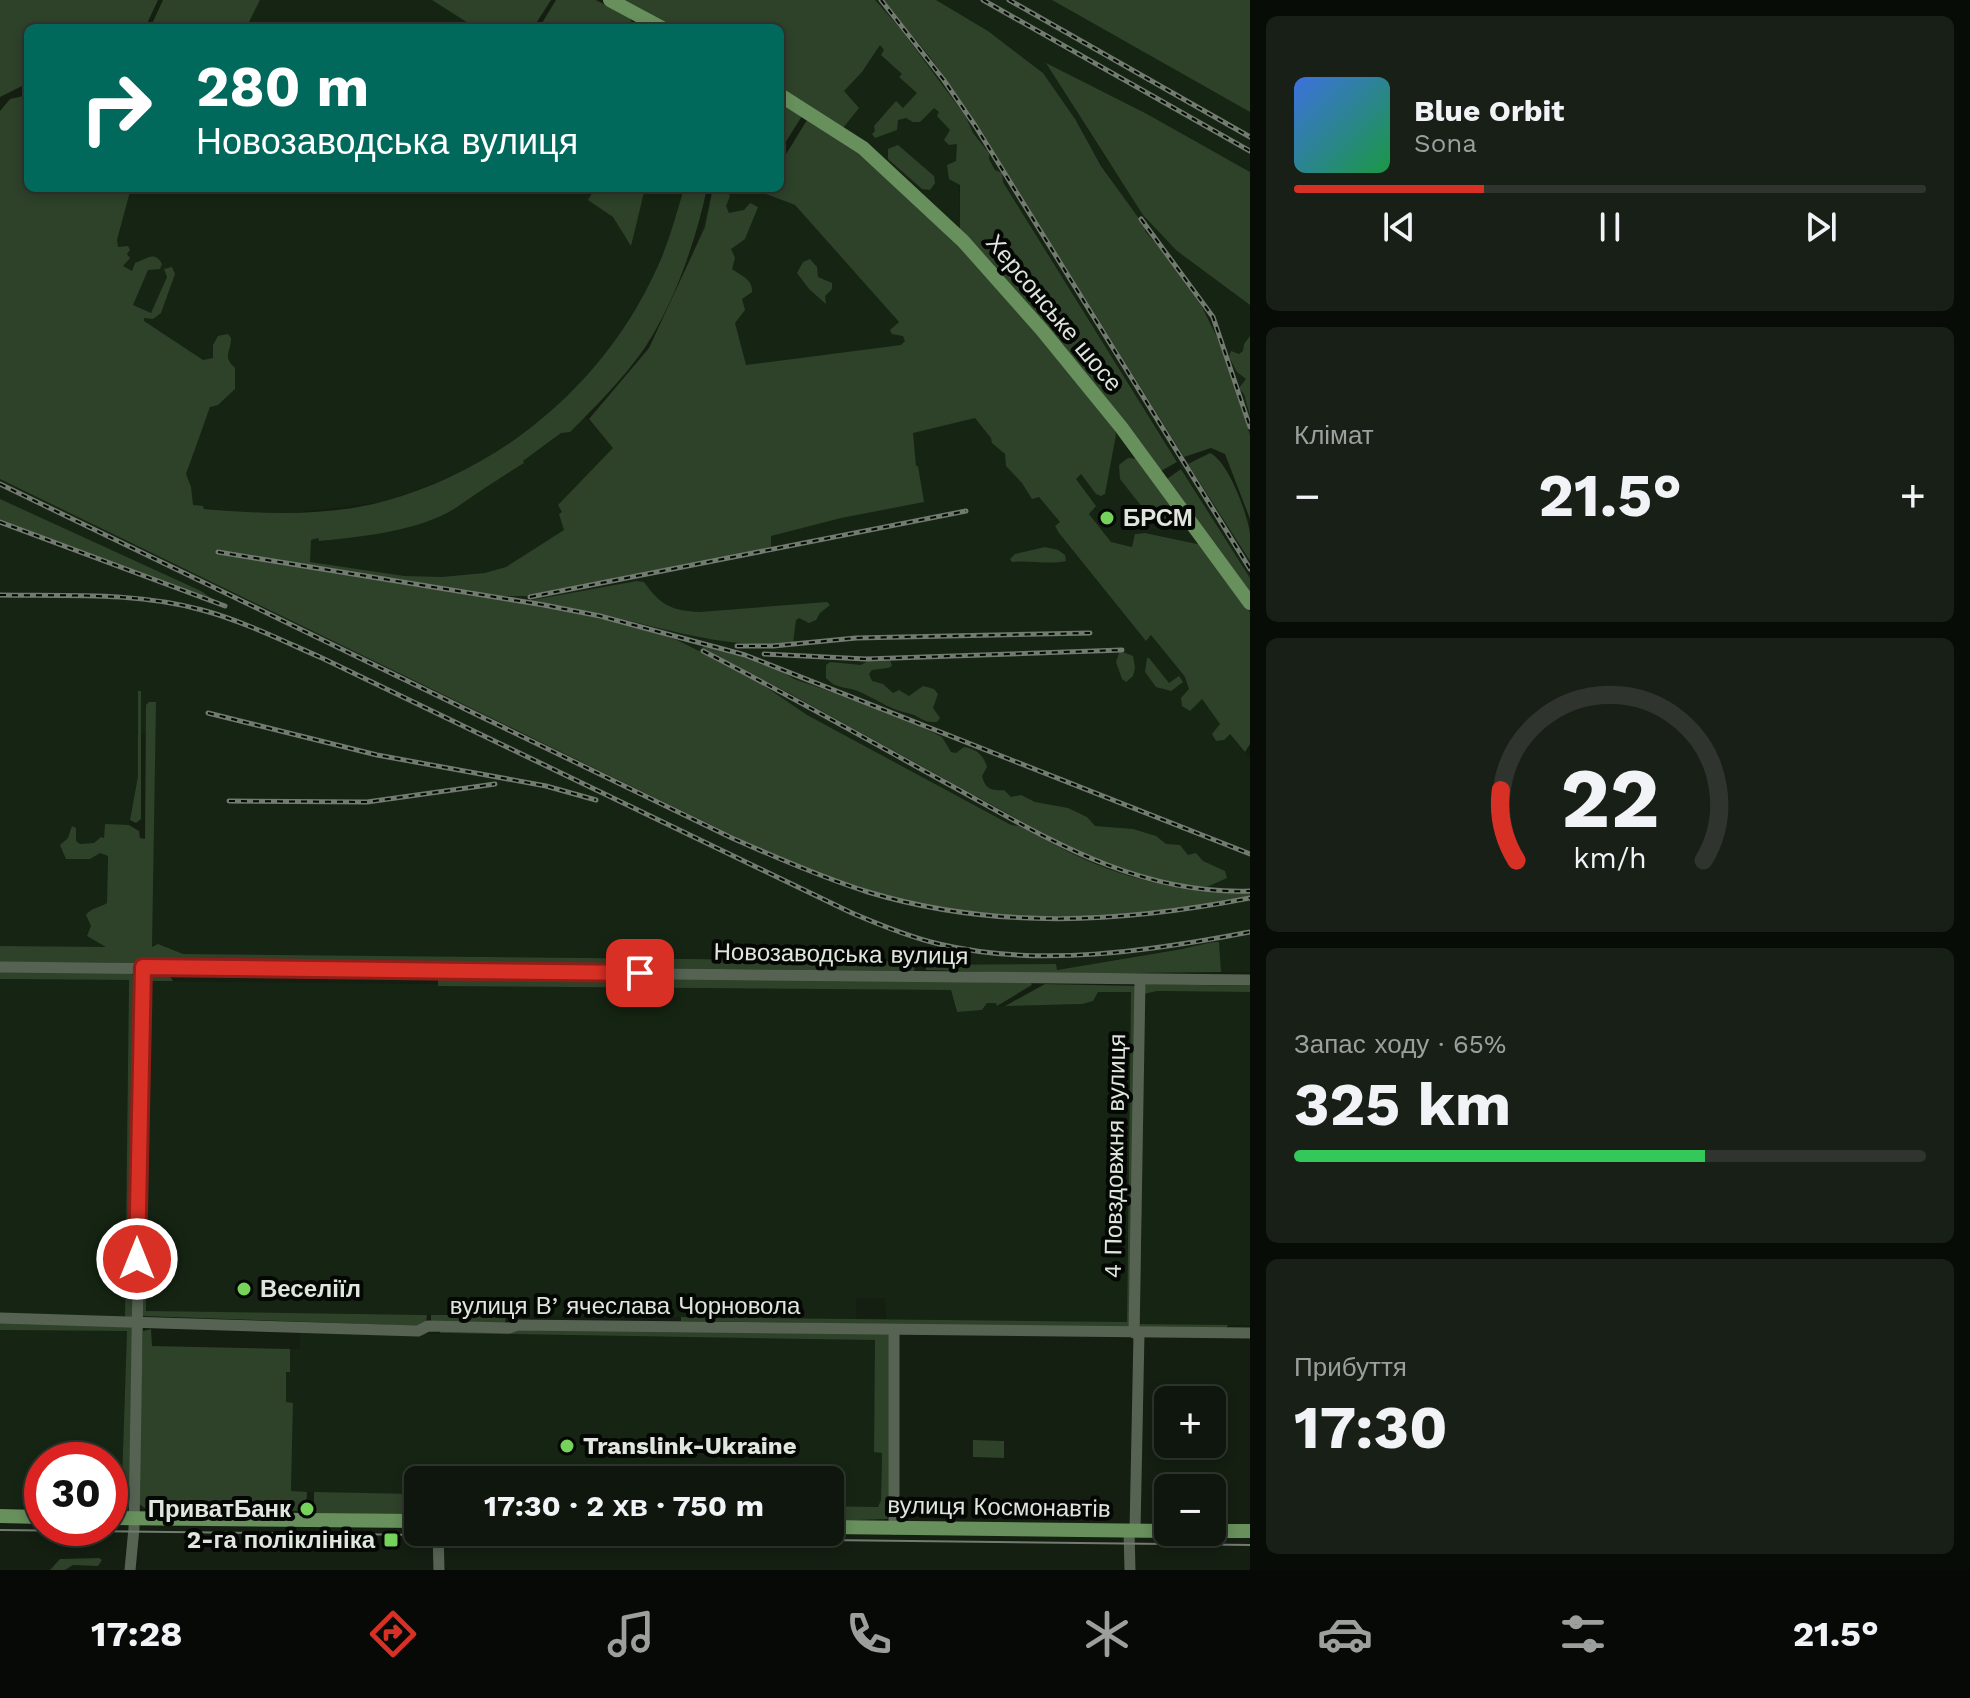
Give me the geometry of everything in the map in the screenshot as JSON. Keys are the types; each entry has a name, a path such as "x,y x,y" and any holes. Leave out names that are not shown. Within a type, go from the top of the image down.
{"main road":[{"path":"610,0 655,24"},
{"name":"Херсонське шосе","path":"784,98 863,148 963,241 1042,330 1121,427 1250,603"},
{"path":"0,1516 24,1517"},
{"path":"128,1518 404,1521"},
{"name":"вулиця Космонавтів","path":"844,1527 1154,1531"},
{"path":"1226,1531 1250,1531"}],"street":[{"name":"Новозаводська вулиця","path":"0,967 1250,980"},
{"path":"130,1570 134,1518 143,967"},
{"name":"4 Повздовжня вулиця","path":"1130,1570 1140,980"},
{"name":"вулиця Вʼячеслава Чорновола","path":"0,1318 418,1331 428,1326 509,1328 518,1325 1250,1333"},
{"path":"894,1330 894,1529"},
{"path":"438,1546 439,1570"}],"shaded area":[{"path":"0,0 158,0 147,24 24,24 24,85 0,97"},
{"path":"163,0 260,0 248,24 152,24"},
{"path":"260,0 433,0 474,24 248,24"},
{"path":"432,0 551,0 536,24 470,24"},
{"path":"556,0 596,0 630,18 632,23 631,24 541,24"},
{"path":"618,0 875,0 900,28 966,117 973,133 989,153 995,170 1002,173 1003,182 1177,462 1161,471 960,229 960,185 949,179 947,165 956,161 957,144 949,145 944,140 950,130 937,116 939,112 934,108 920,122 906,118 898,120 897,130 875,138 872,134 874,126 896,101 903,108 917,93 881,55 884,50 880,45 862,72 844,91 859,108 843,128 784,94 784,24 661,24"},
{"path":"875,0 883,0 911,31 978,126 1250,561 1250,578 971,130 912,45"},
{"path":"883,0 936,0 988,31 1043,73 1145,231 1202,307 1225,353 1250,435 1250,519 1225,454 1211,448 1184,457 978,126 930,57"},
{"path":"936,0 1052,0 1250,112 1250,172 1147,114 1047,64 1106,159 1177,251 1250,305 1250,435 1210,319 1138,222 1043,73 988,31"},
{"path":"1052,0 1250,0 1250,112"},
{"path":"881,25 977,154 959,180 960,229 885,159 842,129 822,91"},
{"path":"1046,63 1147,114 1250,172 1250,305 1177,251 1143,215"},
{"path":"24,96 24,192 130,192 117,240 118,247 128,246 130,250 127,254 130,258 123,266 132,271 135,263 153,256 162,264 160,269 148,270 133,305 151,313 167,277 164,269 172,267 175,274 161,313 153,319 144,318 144,321 203,360 213,358 213,345 218,336 228,334 231,338 228,357 235,368 235,389 218,405 210,407 186,474 193,505 203,506 204,509 295,513 363,506 429,486 471,467 510,443 580,383 610,347 636,309 657,268 683,192 706,192 683,272 655,331 627,371 570,432 561,433 524,463 457,507 426,522 371,535 311,540 310,562 404,576 442,577 485,573 506,567 564,530 558,505 613,448 589,419 649,348 705,227 712,192 728,193 730,196 726,206 729,213 744,210 750,203 758,207 745,239 731,249 735,258 732,269 746,278 752,288 752,292 742,299 745,310 735,323 746,365 901,345 905,341 903,336 892,334 890,330 899,322 795,205 761,192 784,192 784,157 807,120 861,151 960,244 1115,427 1105,494 1096,494 1081,474 1076,479 1096,506 1089,514 1111,542 1132,547 1135,534 1145,533 1202,545 1250,612 1250,744 1245,752 1230,734 1224,740 1216,741 1212,734 1220,724 1202,699 1190,711 1182,706 1181,698 1189,689 1185,677 1151,635 1146,641 1059,533 1055,526 1060,522 1039,497 1032,499 1006,466 1005,454 992,443 975,418 913,433 924,502 771,536 771,549 534,596 482,596 364,577 543,606 643,628 677,640 753,678 807,715 1011,825 1019,826 1086,860 1166,885 1209,891 1250,892 1250,896 1155,911 1059,917 964,911 917,903 852,885 734,836 0,479 0,111 10,99"},
{"path":"784,105 802,116 784,145"},
{"path":"898,145 934,176 935,183 930,190 922,189 888,159 888,149"},
{"path":"130,192 683,192 670,236 649,286 616,340 553,412 483,461 447,479 383,502 290,513 228,511 192,506 184,482 224,373 99,308"},
{"path":"593,192 644,192 631,246 613,217 588,200"},
{"path":"711,192 761,192 795,205 917,342 1250,759 1250,972 1221,972 1218,942 1056,970 1055,964 968,966 900,964 899,961 151,954 154,733 138,734 138,776 129,825 105,825 104,855 108,856 106,948 0,946 0,479 94,521 308,582 311,539 357,537 389,530 458,504 523,464 522,461 554,439 581,412 614,448 735,323 734,300 748,281 694,250"},
{"path":"810,259 817,267 818,277 832,283 832,289 825,296 826,304 797,273 803,262"},
{"path":"1250,336 1250,416 1244,394 1239,388 1246,379 1237,372 1229,357 1231,351 1239,354 1243,351"},
{"path":"1115,427 1202,545 1146,533 1137,533 1132,547 1111,542 1089,514 1095,504 1076,479 1081,474 1096,494 1105,494"},
{"path":"1210,453 1224,466 1241,502 1250,534 1250,561 1188,464"},
{"path":"1128,458 1139,459 1180,514 1177,525 1153,518 1120,479 1119,465"},
{"path":"1181,469 1250,578 1250,596 1167,479"},
{"path":"0,499 201,591 214,600 0,521"},
{"path":"1045,547 1058,550 1065,555 1066,561 1012,562 1010,559 1015,554"},
{"path":"644,582 668,605 690,611 827,602 830,605 816,620 809,623 799,618 796,620 793,643 768,644 720,641 527,601"},
{"path":"705,646 746,657 794,679 893,713 942,737 951,752 956,753 964,747 979,753 987,767 982,776 990,788 1004,790 1011,797 1021,795 1035,802 1068,808 1087,817 1095,826 1133,829 1156,836 1166,844 1180,845 1188,855 1196,853 1203,861 1225,871 1227,878 1207,887 1180,884 1083,855 789,693 704,650 702,648"},
{"path":"1119,653 1133,656 1135,668 1133,676 1126,682 1116,662"},
{"path":"1147,658 1169,683 1179,676 1183,682 1171,691 1156,687 1145,672"},
{"path":"890,660 892,666 872,670 869,674 872,681 883,684 893,693 899,690 909,696 923,686 934,689 938,694 933,708 940,718 937,722 895,709 826,678 826,665 830,662 861,665 868,661"},
{"path":"138,691 141,691 141,819 136,823 130,820 138,776"},
{"path":"156,702 152,947 158,944 183,954 900,961 900,964 915,965 914,971 150,963 139,959 137,963 0,962 0,946 106,947 87,936 91,926 86,915 107,903 108,856 100,853 90,859 66,859 60,845 68,838 72,826 76,828 76,841 80,844 94,843 104,838 105,824 129,825 139,831 140,838 145,839 146,705"},
{"path":"1219,942 1221,972 1057,974 926,970 926,965 1056,964 1057,970"},
{"path":"0,972 131,973 139,981 132,1318 125,1318 129,980 0,979"},
{"path":"148,972 167,972 173,981 148,981 146,1311 427,1315 426,1323 421,1326 142,1316 145,975"},
{"path":"442,973 1032,985 997,1006 996,1003 987,1003 982,1010 957,1012 951,990 438,986 438,977"},
{"path":"0,979 129,980 125,1318 0,1315"},
{"path":"148,981 951,990 956,1012 987,1003 997,1003 997,1006 1082,1004 1097,992 1131,992 1127,1322 886,1319 885,1298 856,1298 856,1319 146,1312"},
{"path":"1045,984 1137,986 1131,1328 681,1321 681,1317 1127,1322 1131,992 1098,992 1093,1001 1082,1004 1005,1006"},
{"path":"1143,985 1250,986 1250,992 1157,991 1144,994 1140,1324 1228,1325 1225,1330 1137,1328"},
{"path":"1250,992 1250,1325 1140,1325 1144,993"},
{"path":"431,1315 506,1315 505,1323 431,1322"},
{"path":"0,1322 133,1327 131,1504 128,1506 128,1442 123,1442 127,1331 0,1330"},
{"path":"151,1329 152,1346 290,1349 286,1402 293,1403 291,1491 307,1492 306,1511 147,1510 138,1503 143,1331"},
{"path":"0,1330 127,1331 123,1442 24,1442 24,1509 0,1508"},
{"path":"440,1331 887,1333 890,1336 890,1513 887,1519 844,1521 844,1506 878,1507 881,1500 882,1453 874,1452 875,1340"},
{"path":"300,1332 876,1339 874,1452 882,1452 881,1500 879,1507 844,1506 844,1466 404,1466 404,1494 291,1492 293,1403 286,1403 286,1372 290,1371 290,1349 300,1349"},
{"path":"973,1440 1004,1441 1004,1458 973,1457"},
{"path":"314,1492 404,1494 404,1515 318,1514 314,1510"},
{"path":"60,1559 102,1560 98,1566 73,1565 65,1570 50,1570"}],"tram line":[{"path":"0,1530 1250,1545"}],"railway":[{"path":"881,0 976,127 1250,569"},
{"path":"983,0 1250,151"},
{"path":"1009,0 1250,137"},
{"path":"1141,219 1213,317 1250,427"},
{"path":"0,484 732,838 868,892 963,912 1058,919 1154,913 1250,898"},
{"path":"530,597 966,511"},
{"path":"0,522 225,606"},
{"path":"218,552 544,605 600,616 745,655 1250,854"},
{"path":"0,595 152,600 233,620 322,658 852,913 928,941 977,951 1055,956 1134,950 1250,932"},
{"path":"737,646 773,646 856,638 1090,633"},
{"path":"764,654 866,659 1122,650"},
{"path":"703,651 1087,857 1165,883 1207,890 1250,891"},
{"path":"208,713 377,755 546,786 596,800"},
{"path":"229,801 367,802 495,784"}],"place":[{"name":"БРСМ","path":"1107,518"},
{"name":"Веселіїл","path":"244,1289"},
{"name":"Translink-Ukraine","path":"567,1446"},
{"name":"ПриватБанк","path":"307,1509"},
{"name":"2-га поліклініка","path":"391,1540"}],"route":[{"path":"137,1259 143,967 640,973"}]}
